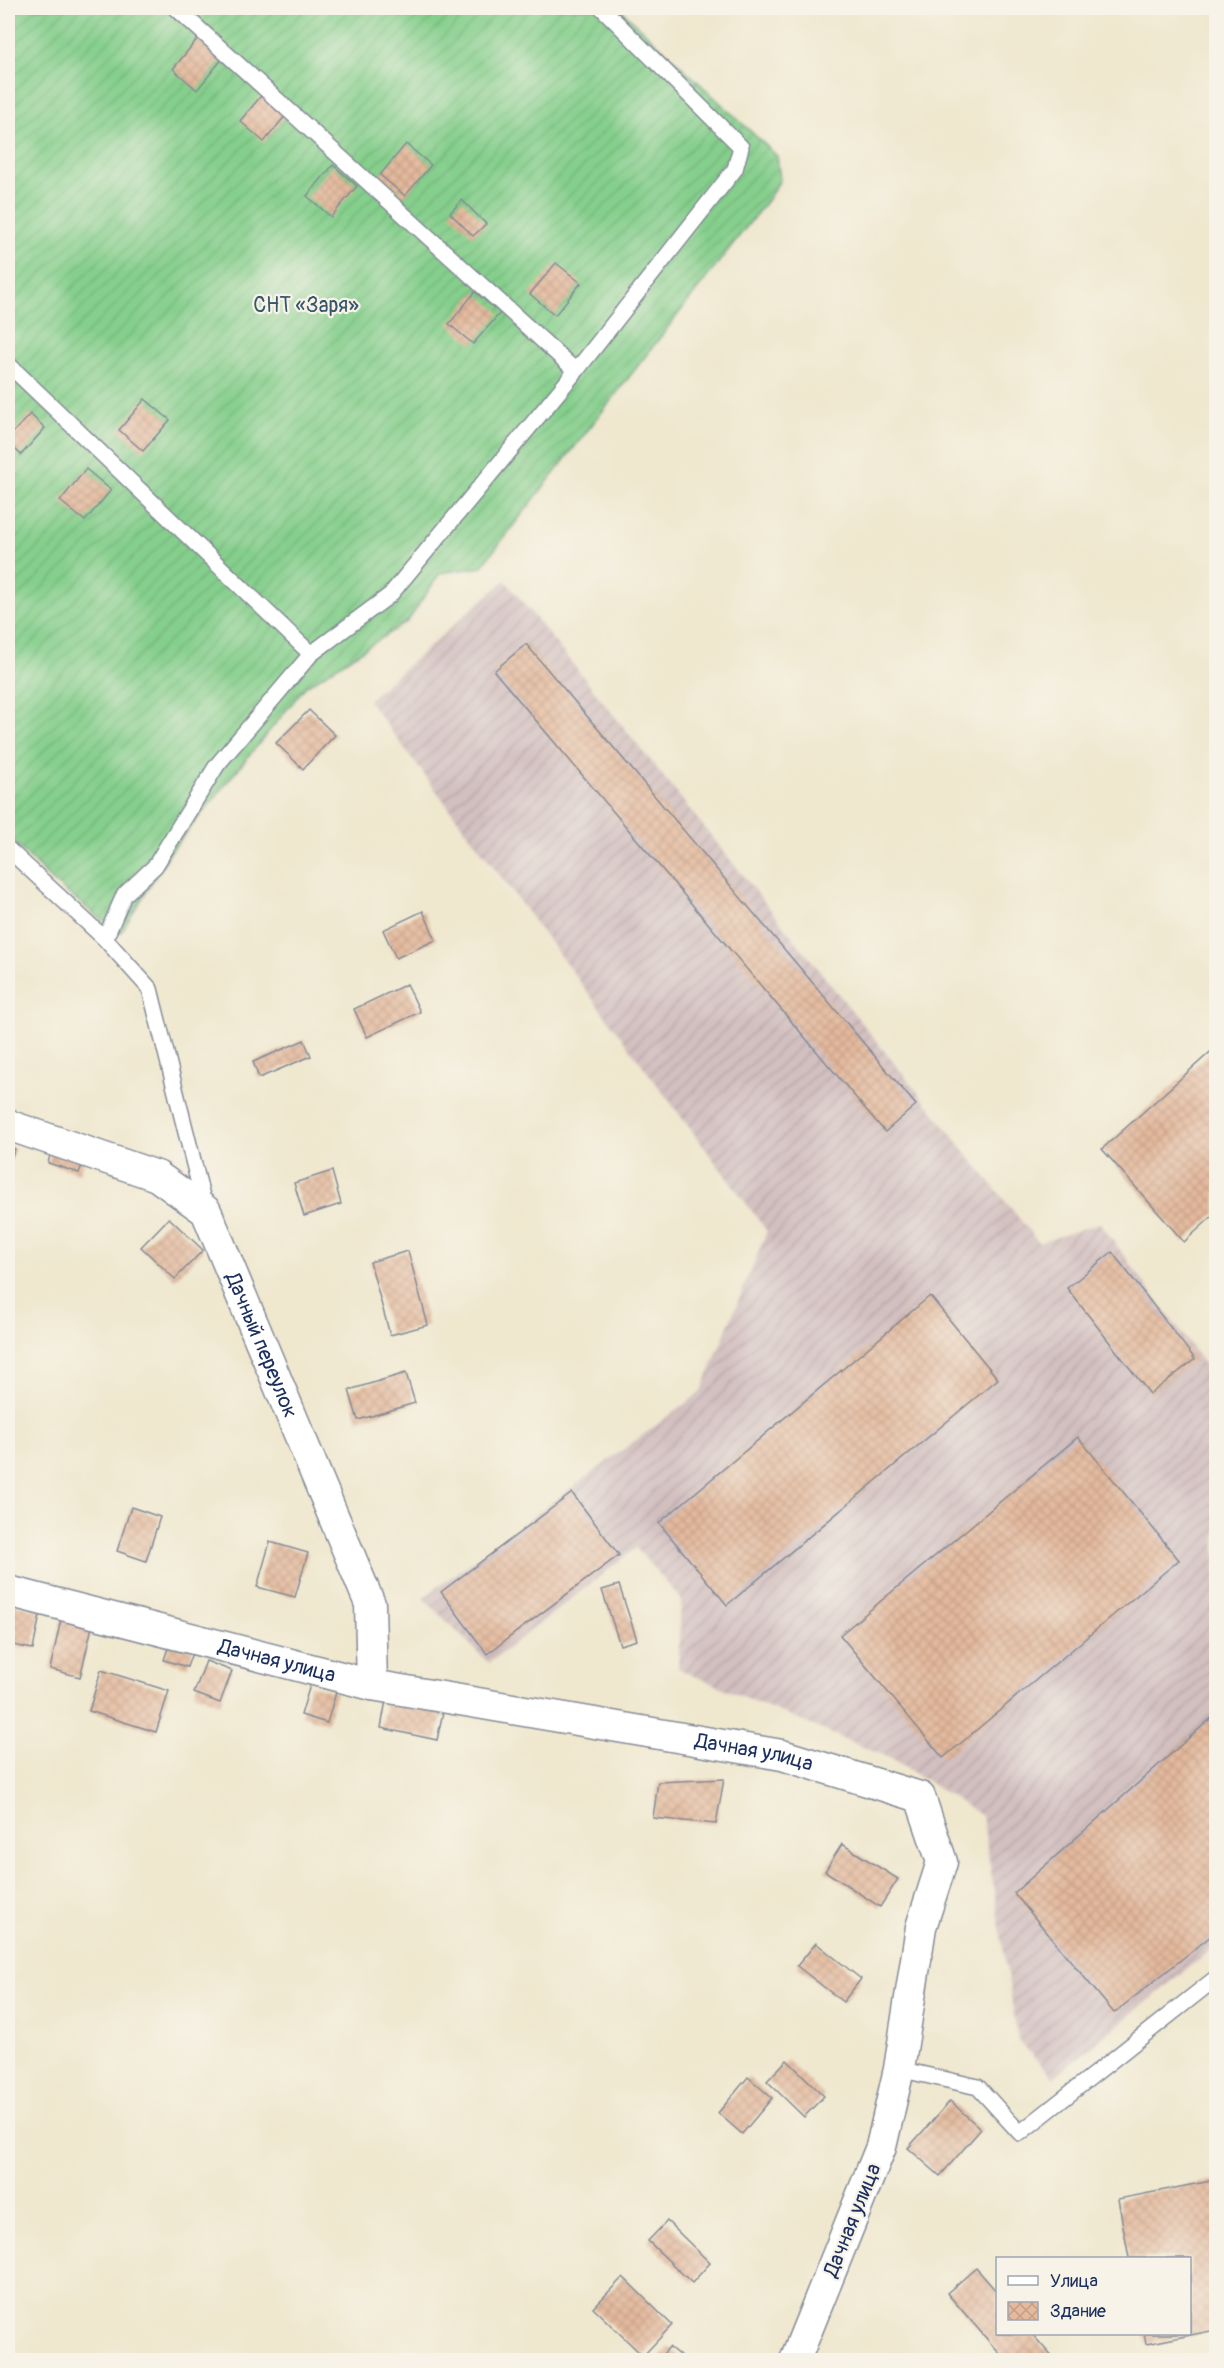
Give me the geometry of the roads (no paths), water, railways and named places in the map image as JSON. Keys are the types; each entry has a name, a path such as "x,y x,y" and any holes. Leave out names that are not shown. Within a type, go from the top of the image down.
{"street":[{"path":"8,1125 157,1176 206,1211"},
{"name":"Дачный переулок","path":"206,1211 370,1604 372,1685"},
{"name":"Дачная улица","path":"8,1591 372,1685 782,1755 920,1797 942,1862 921,1927 899,2068 881,2146 795,2361"}],"lane":[{"path":"176,8 576,371"},
{"path":"105,939 124,895 155,866 217,765 311,654 390,595 576,371 735,169 741,147 602,8"},
{"path":"8,364 311,654"},
{"path":"8,849 105,939 150,989 206,1211"},
{"path":"899,2068 978,2087 1020,2133 1216,1978"}],"park label":[{"name":"СНТ «Заря»","path":"306,305"}]}
